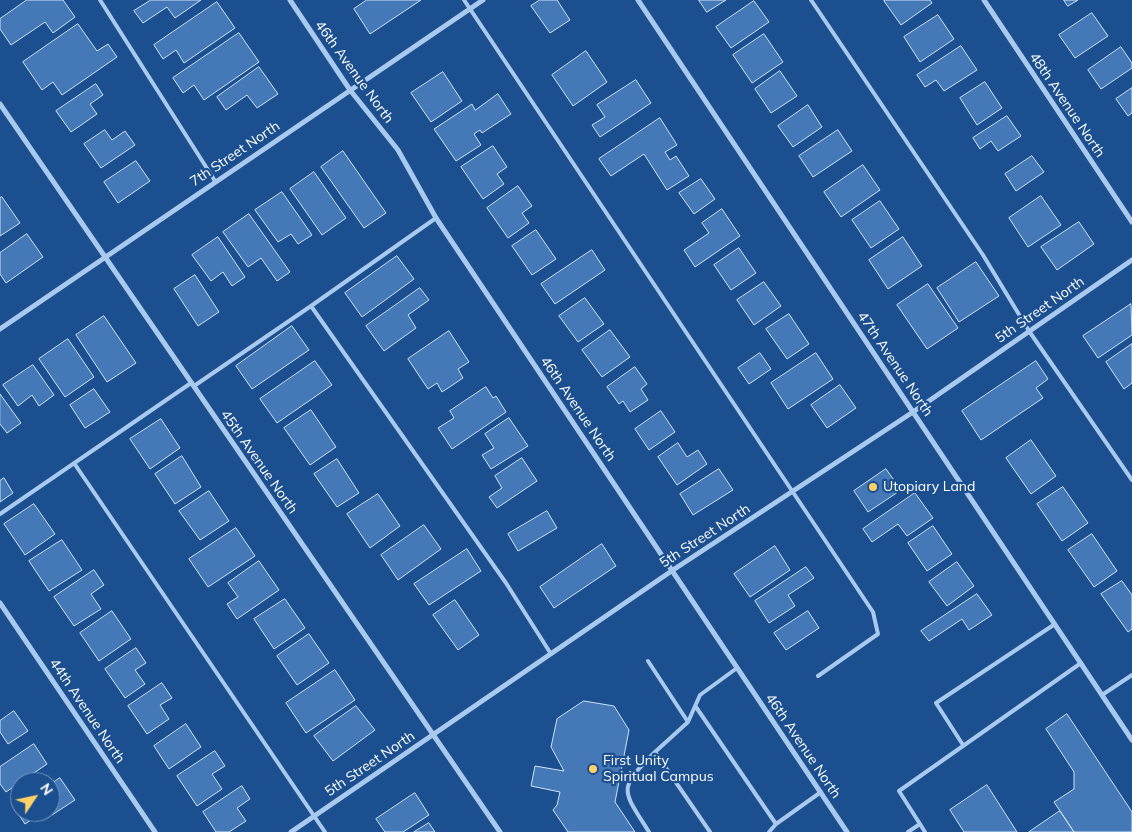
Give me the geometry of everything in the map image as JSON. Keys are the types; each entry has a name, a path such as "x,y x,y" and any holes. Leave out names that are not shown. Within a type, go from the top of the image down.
{"street":[{"name":"46th Avenue North","path":"290,0 350,90 398,150 436,218 847,832"},
{"name":"7th Street North","path":"0,329 483,0"},
{"name":"47th Avenue North","path":"638,0 1132,740"},
{"name":"48th Avenue North","path":"984,0 1132,222"},
{"name":"45th Avenue North","path":"0,104 500,832"},
{"name":"5th Street North","path":"291,832 673,570 914,412 1132,260"},
{"name":"44th Avenue North","path":"0,603 154,832"}],"lane":[{"path":"100,0 215,181"},
{"path":"464,0 794,491 861,592 877,622 878,634 818,676"},
{"path":"811,0 983,256 1029,331 1132,480"},
{"path":"0,514 311,306 436,218"},
{"path":"311,306 501,576 551,654"},
{"path":"74,463 326,832"},
{"path":"963,745 936,704 1055,624"},
{"path":"648,661 688,722"},
{"path":"925,832 899,791 1081,663"},
{"path":"650,832 627,798 628,784 632,775 688,722 700,695 737,668"},
{"path":"1102,695 1132,675"},
{"path":"696,707 776,824"},
{"path":"655,752 710,832"},
{"path":"769,832 776,824 821,792"},
{"path":"908,832 920,824"}],"building":[{"path":"27,0 63,0 75,17 53,33 45,22 11,45 0,29 0,19"},
{"path":"151,0 201,0 175,18 167,7 143,23 134,11"},
{"path":"367,0 421,0 370,34 354,9"},
{"path":"540,0 557,0 570,20 550,33 531,6"},
{"path":"699,0 726,0 707,12"},
{"path":"930,0 932,3 901,25 884,1"},
{"path":"1064,0 1078,0 1068,6"},
{"path":"754,1 769,22 731,48 716,27"},
{"path":"217,2 235,28 184,63 176,50 163,59 154,45"},
{"path":"1092,13 1108,36 1075,58 1059,35"},
{"path":"938,15 954,39 920,62 904,37"},
{"path":"78,24 97,51 108,44 117,57 62,95 53,82 42,90 23,62"},
{"path":"239,33 259,62 204,100 194,85 183,93 173,78"},
{"path":"764,34 783,62 752,83 733,55"},
{"path":"961,46 977,70 944,91 936,80 925,87 917,75"},
{"path":"1121,47 1132,63 1132,68 1101,89 1088,70"},
{"path":"586,51 607,82 573,106 552,75"},
{"path":"259,67 278,94 257,108 247,95 226,110 217,97"},
{"path":"780,71 797,96 771,113 755,89"},
{"path":"443,72 462,101 431,122 411,93"},
{"path":"636,80 651,103 600,137 592,125 605,117 597,105"},
{"path":"985,82 1002,108 977,125 960,98"},
{"path":"96,84 103,95 90,104 97,114 71,132 56,111"},
{"path":"1132,88 1132,113 1128,116 1116,99"},
{"path":"498,94 511,114 482,133 480,130 474,134 481,145 456,161 434,129 472,104 475,110"},
{"path":"808,105 822,127 793,147 778,126"},
{"path":"1007,116 1021,136 998,151 991,141 980,149 973,138"},
{"path":"660,118 677,145 665,152 670,160 676,156 689,176 667,190 644,154 611,176 599,159"},
{"path":"105,130 112,140 125,131 135,145 101,168 84,144"},
{"path":"838,130 852,151 813,177 799,156"},
{"path":"493,146 507,167 497,174 504,184 483,199 461,167"},
{"path":"343,151 386,213 364,228 321,167"},
{"path":"1032,156 1044,172 1016,191 1005,174"},
{"path":"136,161 150,181 118,203 104,182"},
{"path":"863,165 880,190 841,217 824,192"},
{"path":"314,172 346,218 322,235 290,189"},
{"path":"701,179 715,199 694,214 679,193"},
{"path":"518,186 532,206 522,213 529,223 508,238 487,208"},
{"path":"282,192 312,235 298,244 291,234 278,242 255,210"},
{"path":"1041,196 1061,225 1028,247 1009,218"},
{"path":"2,197 20,223 0,236 0,198"},
{"path":"880,201 899,229 871,248 852,220"},
{"path":"722,209 740,236 695,267 684,250 709,233 702,223"},
{"path":"249,214 290,272 277,281 261,258 248,267 223,232"},
{"path":"1079,222 1094,244 1057,270 1041,247"},
{"path":"536,230 556,259 532,275 512,246"},
{"path":"27,234 43,257 6,283 0,274 0,253"},
{"path":"218,237 245,277 232,286 223,272 211,281 192,255"},
{"path":"903,237 922,266 888,289 869,260"},
{"path":"739,248 756,273 731,290 714,265"},
{"path":"592,250 605,270 555,304 541,284"},
{"path":"397,256 414,279 362,317 345,293"},
{"path":"976,262 999,296 959,322 937,288"},
{"path":"195,275 219,312 198,326 174,289"},
{"path":"764,282 781,306 754,325 737,300"},
{"path":"928,284 958,328 927,349 897,305"},
{"path":"420,288 429,300 408,315 416,328 384,351 366,326"},
{"path":"585,298 604,324 578,342 559,316"},
{"path":"1131,304 1132,335 1098,358 1083,336"},
{"path":"789,314 809,344 787,359 766,329"},
{"path":"104,316 136,363 107,382 76,335"},
{"path":"292,326 309,350 252,389 236,366"},
{"path":"610,330 630,357 602,377 582,350"},
{"path":"449,331 469,362 458,369 463,378 442,392 437,383 428,389 408,359"},
{"path":"68,339 94,377 65,397 39,359"},
{"path":"1132,344 1132,383 1124,389 1106,362"},
{"path":"760,353 771,369 749,384 738,368"},
{"path":"816,353 833,379 788,409 771,383"},
{"path":"315,361 332,385 277,423 260,399"},
{"path":"1036,361 1048,379 1036,388 1043,398 981,440 962,411"},
{"path":"33,365 54,395 39,406 32,395 18,406 3,385"},
{"path":"635,367 647,384 641,389 648,400 630,412 623,401 619,404 607,387"},
{"path":"840,385 856,408 827,428 811,405"},
{"path":"486,387 493,398 496,396 506,412 452,449 438,428 454,418 450,411"},
{"path":"94,389 110,412 85,428 70,405"},
{"path":"0,394 21,423 7,433 0,424"},
{"path":"311,410 336,447 310,465 284,428"},
{"path":"661,411 675,432 649,450 635,429"},
{"path":"509,418 528,446 491,469 482,455 494,448 485,434"},
{"path":"161,419 180,448 150,469 130,439"},
{"path":"1031,440 1056,476 1031,494 1006,458"},
{"path":"678,443 687,457 698,450 707,464 677,485 658,457"},
{"path":"182,456 201,487 175,504 155,474"},
{"path":"522,458 537,481 497,508 489,497 502,488 495,476"},
{"path":"337,459 359,493 337,507 314,474"},
{"path":"719,469 733,490 693,515 680,494"},
{"path":"886,469 901,490 868,512 854,491"},
{"path":"4,478 13,493 0,502 0,481"},
{"path":"1063,487 1088,523 1062,541 1037,504"},
{"path":"209,491 229,521 200,540 179,511"},
{"path":"915,493 933,518 907,536 898,524 872,542 863,529"},
{"path":"378,494 400,526 370,548 347,514"},
{"path":"34,504 55,534 25,555 4,524"},
{"path":"547,511 557,528 518,551 508,534"},
{"path":"424,525 441,549 398,580 381,555"},
{"path":"933,526 952,554 927,571 908,543"},
{"path":"236,528 255,556 208,587 189,559"},
{"path":"1092,534 1117,571 1094,587 1068,550"},
{"path":"62,540 82,570 49,591 29,561"},
{"path":"602,544 616,566 554,608 540,587"},
{"path":"775,546 790,570 750,597 734,574"},
{"path":"467,549 481,571 429,605 414,584"},
{"path":"259,561 279,590 237,619 227,604 238,597 228,583"},
{"path":"957,562 974,586 947,606 929,582"},
{"path":"806,567 814,578 788,595 795,606 769,623 755,601"},
{"path":"94,570 104,585 91,594 101,609 74,626 54,597"},
{"path":"1122,581 1132,595 1132,629 1128,632 1101,594"},
{"path":"977,594 992,615 969,630 962,619 929,641 921,631"},
{"path":"285,599 305,628 274,649 254,619"},
{"path":"455,600 479,635 458,650 433,615"},
{"path":"112,611 131,639 99,661 80,633"},
{"path":"808,611 819,628 786,650 774,633"},
{"path":"309,634 329,663 297,685 277,656"},
{"path":"136,648 146,663 135,670 145,684 125,698 105,669"},
{"path":"335,670 355,700 306,733 286,703"},
{"path":"162,683 172,698 160,705 169,719 147,734 128,706"},
{"name":"First Unity Spiritual Campus","path":"584,701 614,706 629,730 615,802 635,832 568,832 553,810 557,805 560,792 531,786 535,766 564,771 551,747 557,719"},
{"path":"356,706 375,730 333,761 314,736"},
{"path":"14,711 28,731 8,744 0,732 0,721"},
{"path":"1067,714 1132,812 1132,832 1074,832 1054,802 1074,789 1074,772 1046,729"},
{"path":"186,724 201,747 169,769 154,746"},
{"path":"34,744 47,764 35,772 10,772 10,789 6,792 0,784 0,767"},
{"path":"215,751 225,766 212,774 222,789 197,806 177,776"},
{"path":"60,778 75,800 60,810"},
{"path":"987,785 1017,832 964,832 950,810"},
{"path":"242,786 250,799 237,808 246,821 229,832 216,832 203,812"},
{"path":"415,793 429,815 403,832 385,832 376,819"},
{"path":"1060,811 1074,832 1029,832"},
{"path":"429,823 435,832 414,832"}],"place":[{"name":"Utopiary Land","path":"873,487"},
{"name":"First Unity Spiritual Campus","path":"593,769"}]}
